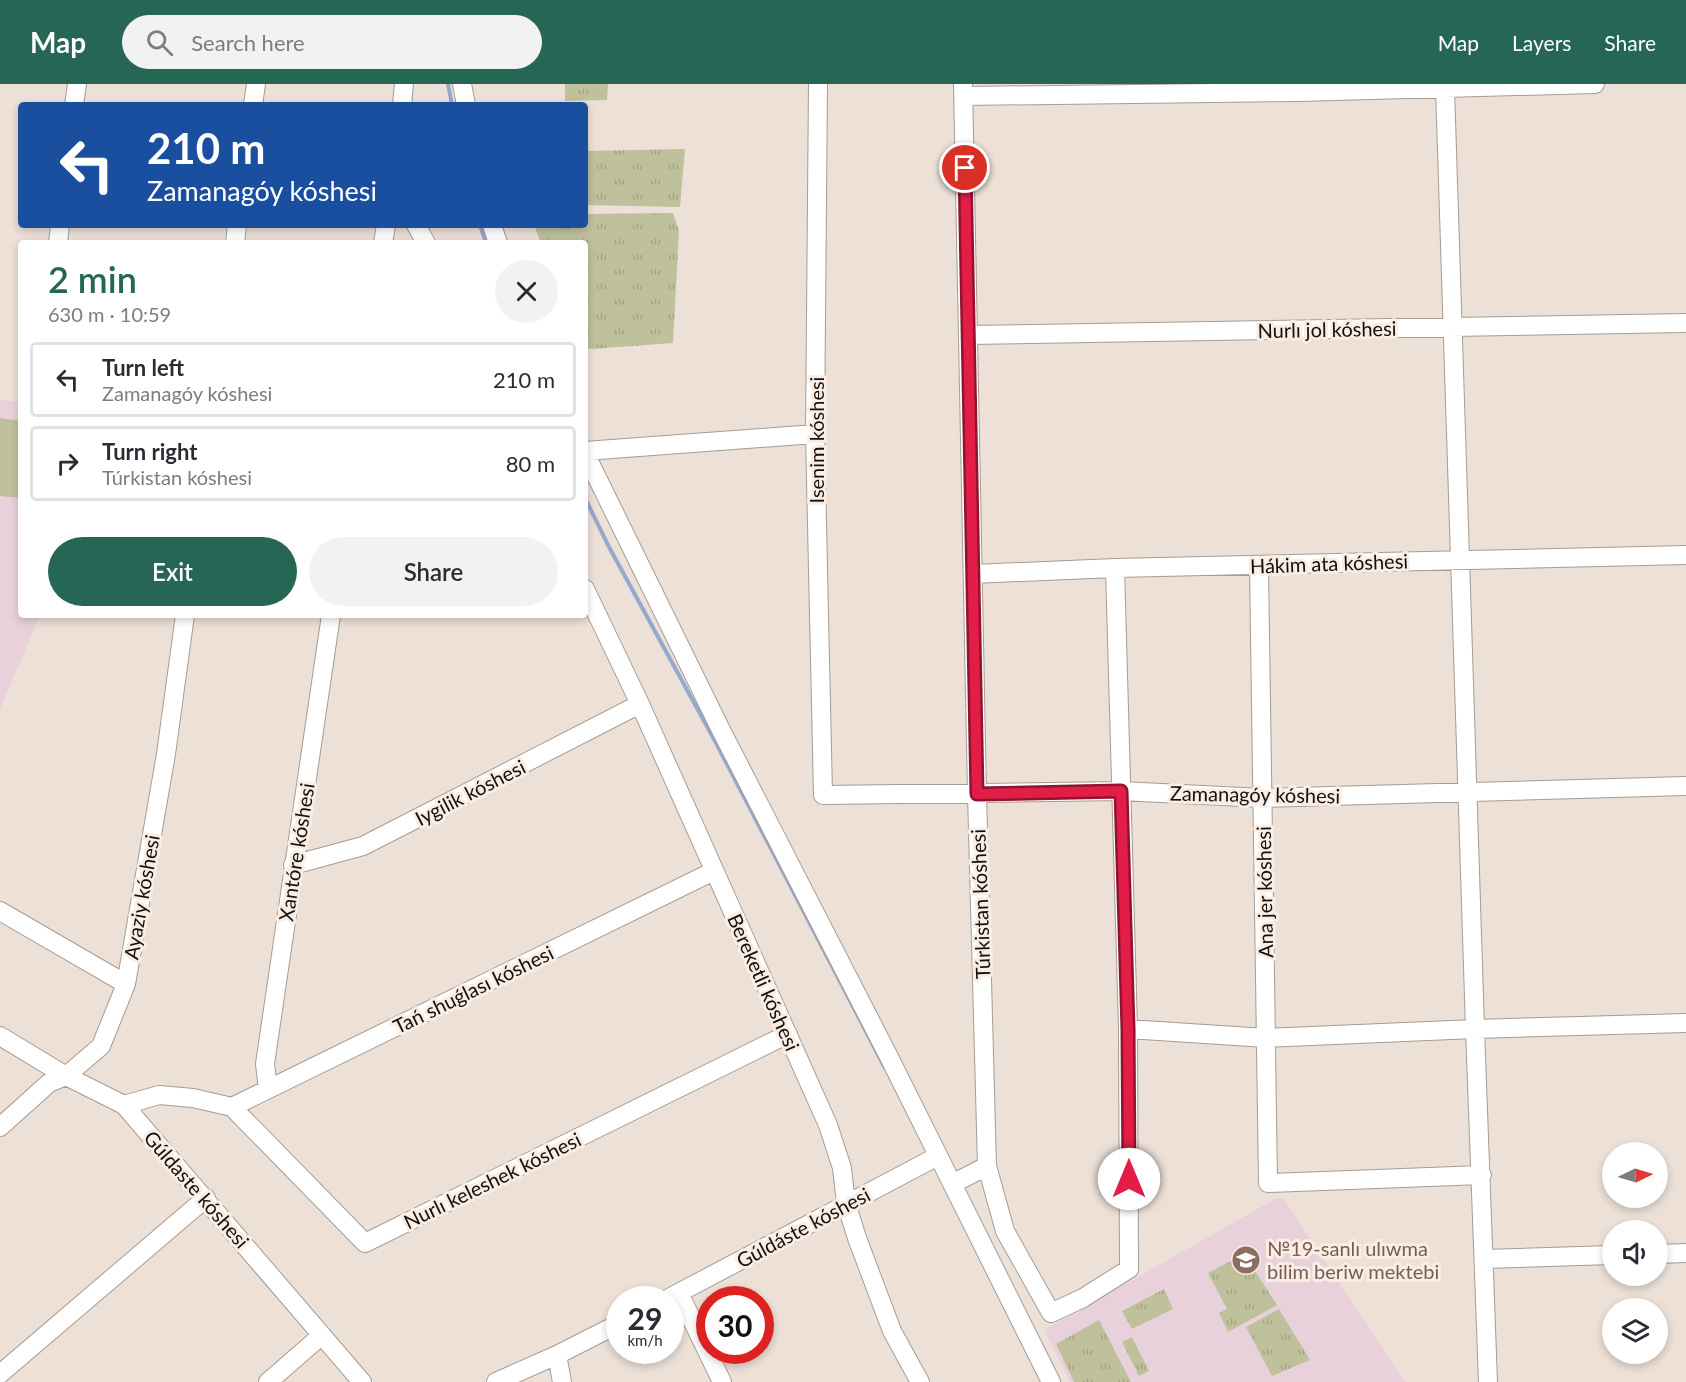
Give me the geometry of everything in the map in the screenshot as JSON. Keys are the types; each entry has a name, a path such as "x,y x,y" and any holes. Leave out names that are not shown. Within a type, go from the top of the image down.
{"street":[{"path":"74,102 77,84"},
{"path":"253,102 256,84"},
{"path":"402,102 404,84"},
{"path":"462,84 465,102"},
{"name":"Isenim kóshesi","path":"818,84 815,434 823,795"},
{"path":"963,90 1445,88 1595,84"},
{"path":"1445,88 1488,1382"},
{"name":"Túrkistan kóshesi","path":"963,90 987,1166 1005,1231 1051,1313 1083,1298 1129,1269 1128,1029"},
{"name":"Nurlı jol kóshesi","path":"968,335 1686,323"},
{"path":"588,452 815,434"},
{"path":"588,458 721,730 1051,1382"},
{"name":"Hákim ata kóshesi","path":"973,574 1115,568 1686,555"},
{"name":"Ana jer kóshesi","path":"1259,566 1268,1184 1482,1175"},
{"path":"1115,568 1128,1029 1266,1038 1686,1023"},
{"name":"Bereketli kóshesi","path":"588,595 640,705 828,1125 842,1168 846,1203 880,1302 892,1331 920,1382"},
{"name":"Ayaziy kóshesi","path":"0,1127 49,1083 66,1076 101,1046 126,984 166,754 185,618"},
{"name":"Xantóre kóshesi","path":"268,1089 265,1064 331,618"},
{"name":"Iygilik kóshesi","path":"293,865 363,846 640,705"},
{"name":"Zamanagóy kóshesi","path":"823,795 1121,791 1263,798 1686,786"},
{"name":"Tań shuǵlası kóshesi","path":"232,1107 714,872"},
{"path":"0,911 126,984"},
{"name":"Nurlı keleshek kóshesi","path":"232,1107 365,1243 788,1034"},
{"name":"Gúldaste kóshesi","path":"0,1036 66,1076 124,1105 362,1382"},
{"path":"124,1105 159,1095 193,1098 232,1107"},
{"name":"Gúldáste kóshesi","path":"684,1290 938,1156"},
{"path":"952,1184 987,1166"},
{"path":"0,1374 206,1198"},
{"path":"1668,1254 1686,1253"},
{"path":"1484,1259 1602,1255"},
{"path":"684,1315 722,1382"},
{"path":"496,1382 606,1330"},
{"path":"268,1382 322,1335"},
{"path":"557,1355 562,1382"}],"shaded area":[{"path":"0,400 18,402 18,618 39,618 0,709"},
{"name":"№19-sanlı ulıwma bilim beriw mektebi","path":"1277,1198 1283,1198 1405,1382 1070,1382 1044,1330"}],"green space":[{"path":"565,84 608,84 607,100 565,101"},
{"path":"685,149 680,207 588,205 588,151"},
{"path":"673,213 679,231 673,343 588,348 588,240 540,240 535,228 588,228 588,214"},
{"path":"0,418 18,421 18,498 0,496"},
{"path":"1244,1254 1277,1305 1228,1332 1219,1313 1227,1309 1208,1273"},
{"path":"1164,1289 1173,1309 1132,1329 1122,1311"},
{"path":"1279,1309 1310,1360 1272,1376 1246,1327"},
{"path":"1099,1320 1131,1382 1074,1382 1056,1344"},
{"path":"1132,1337 1149,1371 1139,1376 1122,1342"}],"waterway":[{"path":"448,84 451,102"},
{"path":"481,228 485,240"},
{"path":"588,504 716,743 885,1068"}],"place":[{"name":"№19-sanlı ulıwma bilim beriw mektebi","path":"1246,1260"}],"route":[{"path":"965,168 977,794 1121,791 1128,1029 1129,1179"}]}
